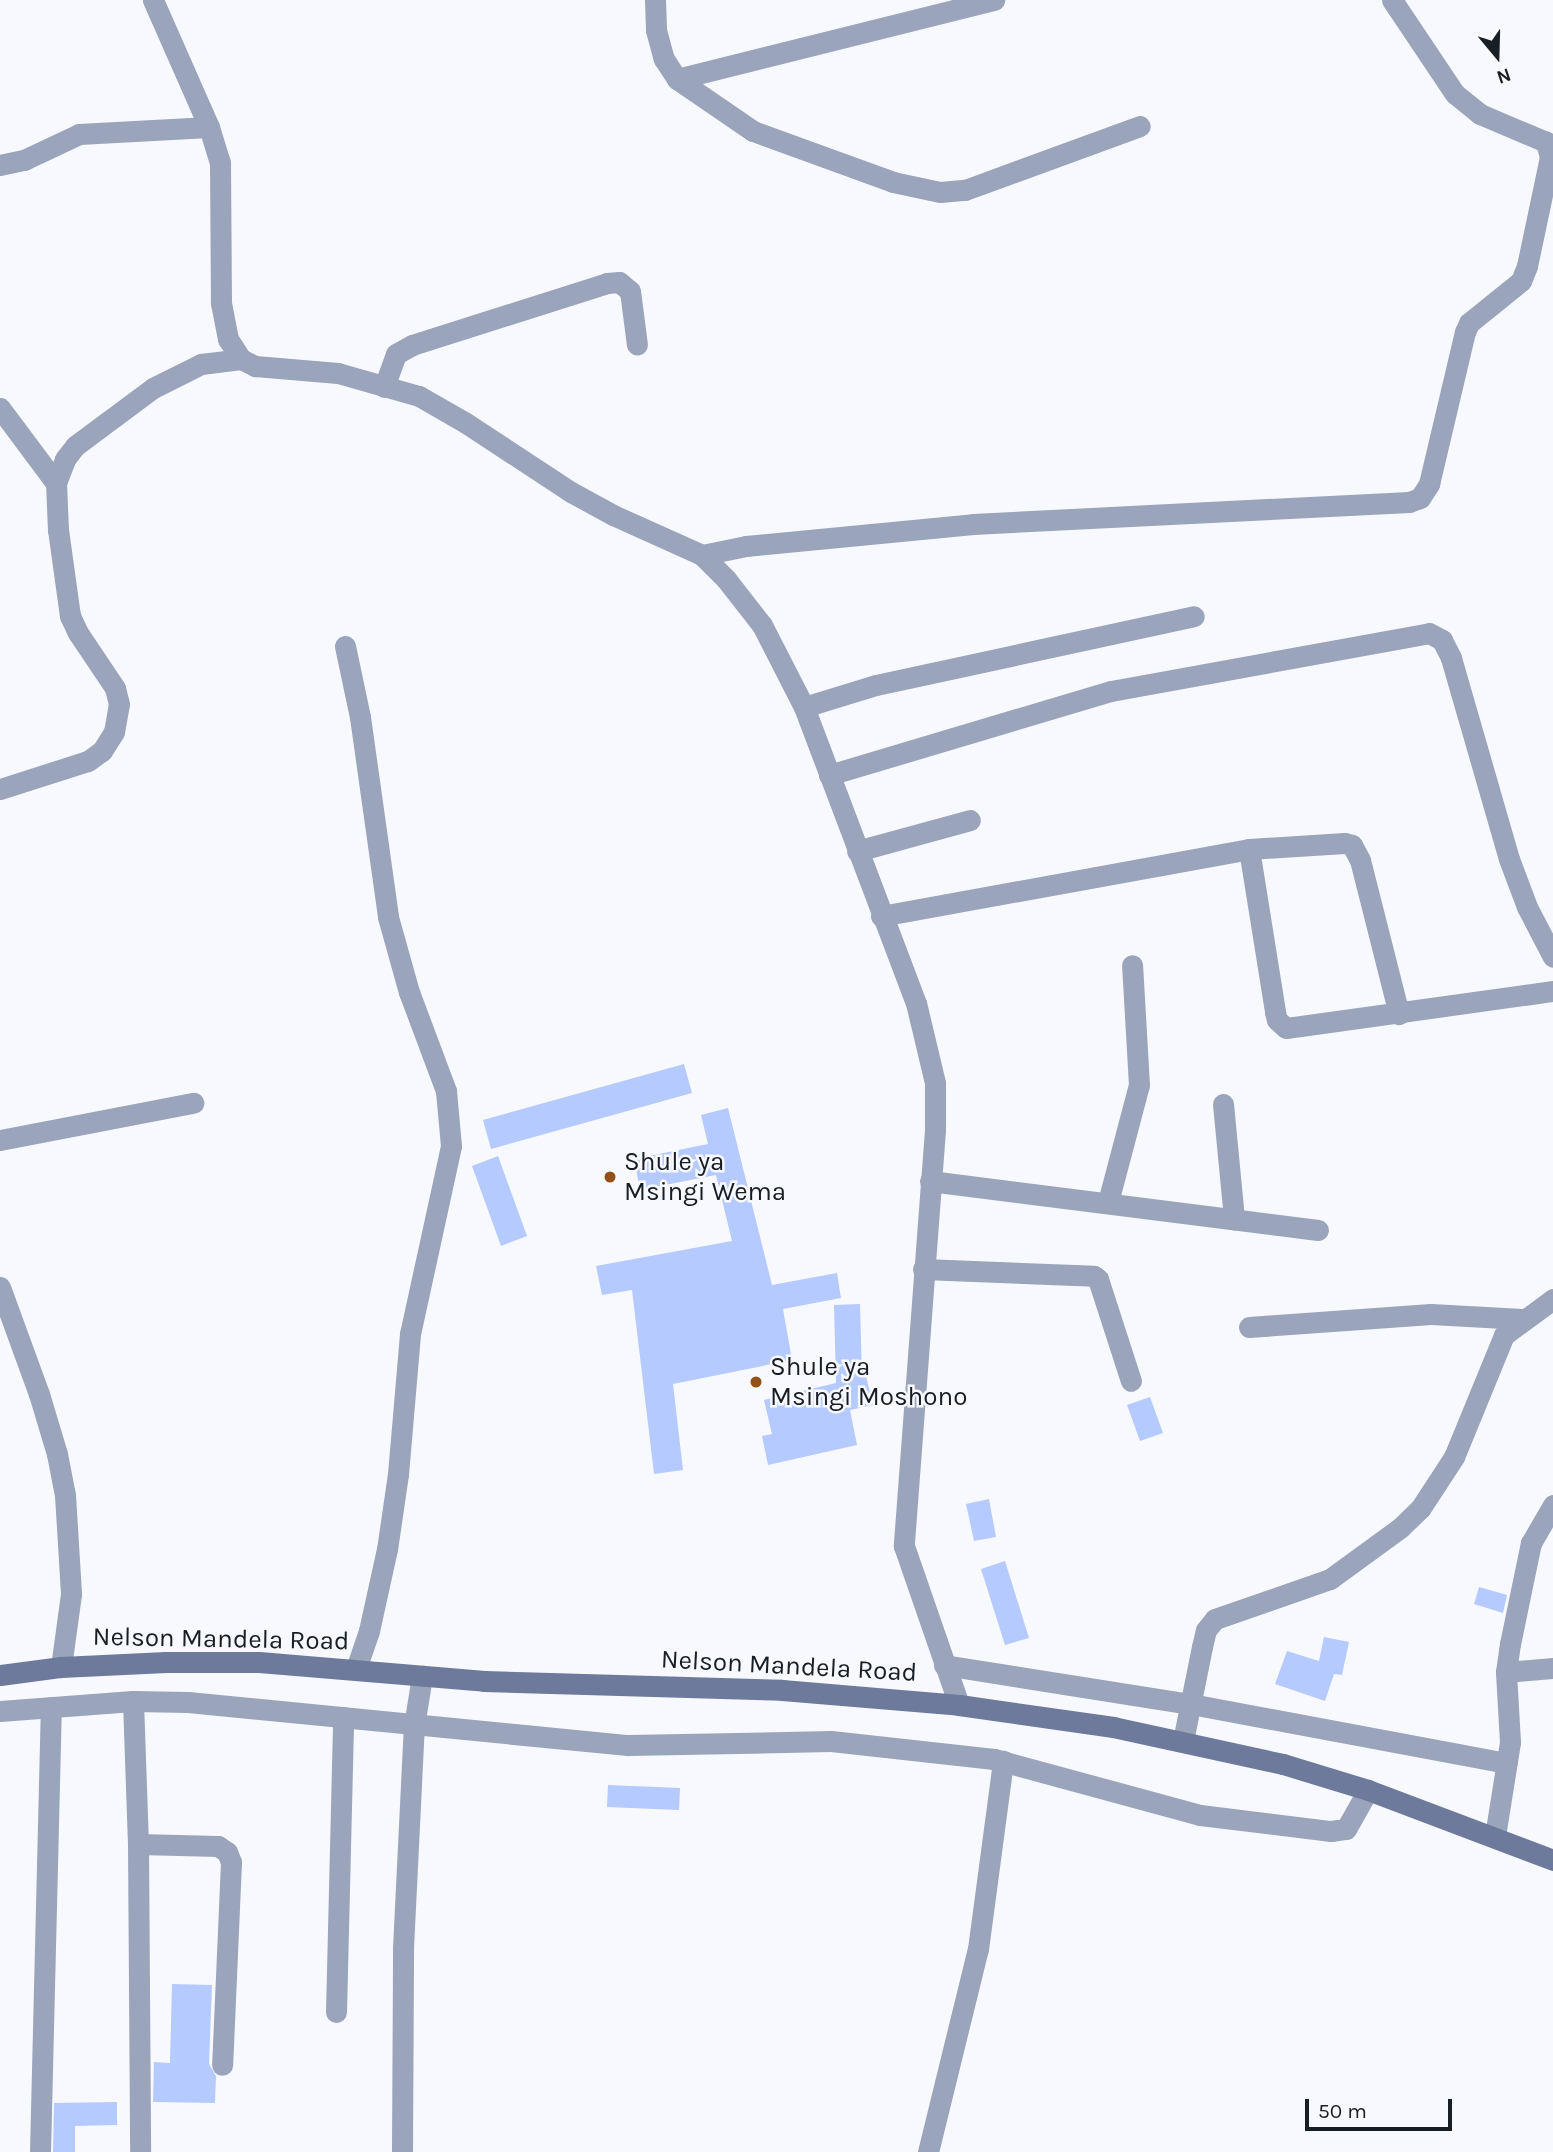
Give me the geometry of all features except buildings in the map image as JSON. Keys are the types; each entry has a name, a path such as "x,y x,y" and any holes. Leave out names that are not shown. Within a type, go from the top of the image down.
{"main road":[{"name":"Nelson Mandela Road","path":"0,1675 61,1667 180,1662 356,1668 422,1676 533,1683 795,1691 959,1704 1184,1741 1283,1764 1368,1790 1553,1860"}],"street":[{"path":"153,0 209,127 222,178 223,324 228,340 241,359 255,366 338,373 419,396 467,423 570,492 613,515 702,555 726,579 762,625 804,707 916,1003 932,1066 935,1130 904,1546 959,1704"},
{"path":"655,0 656,30 664,59 677,79 753,131 893,182 940,192 965,190 1140,125"},
{"path":"677,79 994,0"},
{"path":"702,555 746,546 973,524 1409,502 1420,498 1429,484 1469,323 1521,281 1527,267 1550,157 1546,142 1480,114 1455,94 1391,0"},
{"path":"0,165 24,160 79,134 209,127"},
{"path":"384,387 396,354 412,345 607,283 620,282 629,291 637,345"},
{"path":"0,789 88,761 102,751 114,732 120,704 116,688 78,633 70,616 58,530 56,484 65,459 75,446 153,388 201,364 241,359"},
{"path":"0,408 56,484"},
{"path":"804,707 876,685 1194,616"},
{"path":"830,775 1111,691 1429,633 1442,640 1451,658 1509,859 1527,907 1553,957"},
{"path":"345,646 360,717 388,916 409,992 446,1091 451,1146 410,1335 398,1474 387,1549 369,1631 356,1668"},
{"path":"857,851 970,820"},
{"path":"881,916 1250,849 1337,843 1352,845 1360,860 1399,1014"},
{"path":"1250,849 1275,1012 1281,1025 1295,1030 1553,991"},
{"path":"1108,1202 1139,1085 1132,965"},
{"path":"0,1140 193,1103"},
{"path":"1223,1104 1234,1219"},
{"path":"930,1181 1318,1230"},
{"path":"923,1269 1094,1276 1098,1279 1131,1381"},
{"path":"0,1287 39,1394 57,1454 65,1495 71,1594 61,1667"},
{"path":"1184,1741 1206,1630 1215,1619 1330,1579 1374,1550 1420,1509 1454,1457 1504,1335 1553,1299"},
{"path":"1250,1327 1432,1314 1522,1320"},
{"path":"1495,1836 1510,1742 1506,1672 1531,1543 1553,1505"},
{"path":"944,1665 1191,1704 1507,1763"},
{"path":"1506,1672 1553,1668"},
{"path":"402,2152 403,1948 414,1726 422,1676"},
{"path":"133,1701 138,1844 141,2152"},
{"path":"0,1712 133,1701 188,1702 628,1745 831,1741 1003,1761 1200,1815 1331,1831 1346,1829 1368,1790"},
{"path":"40,2152 51,1707"},
{"path":"336,2012 343,1717"},
{"path":"928,2152 978,1949 1003,1761"},
{"path":"138,1844 218,1846 227,1852 231,1861 222,2065"}],"place":[{"name":"Shule ya Msingi Wema","path":"610,1177"},
{"name":"Shule ya Msingi Moshono","path":"756,1382"}]}
